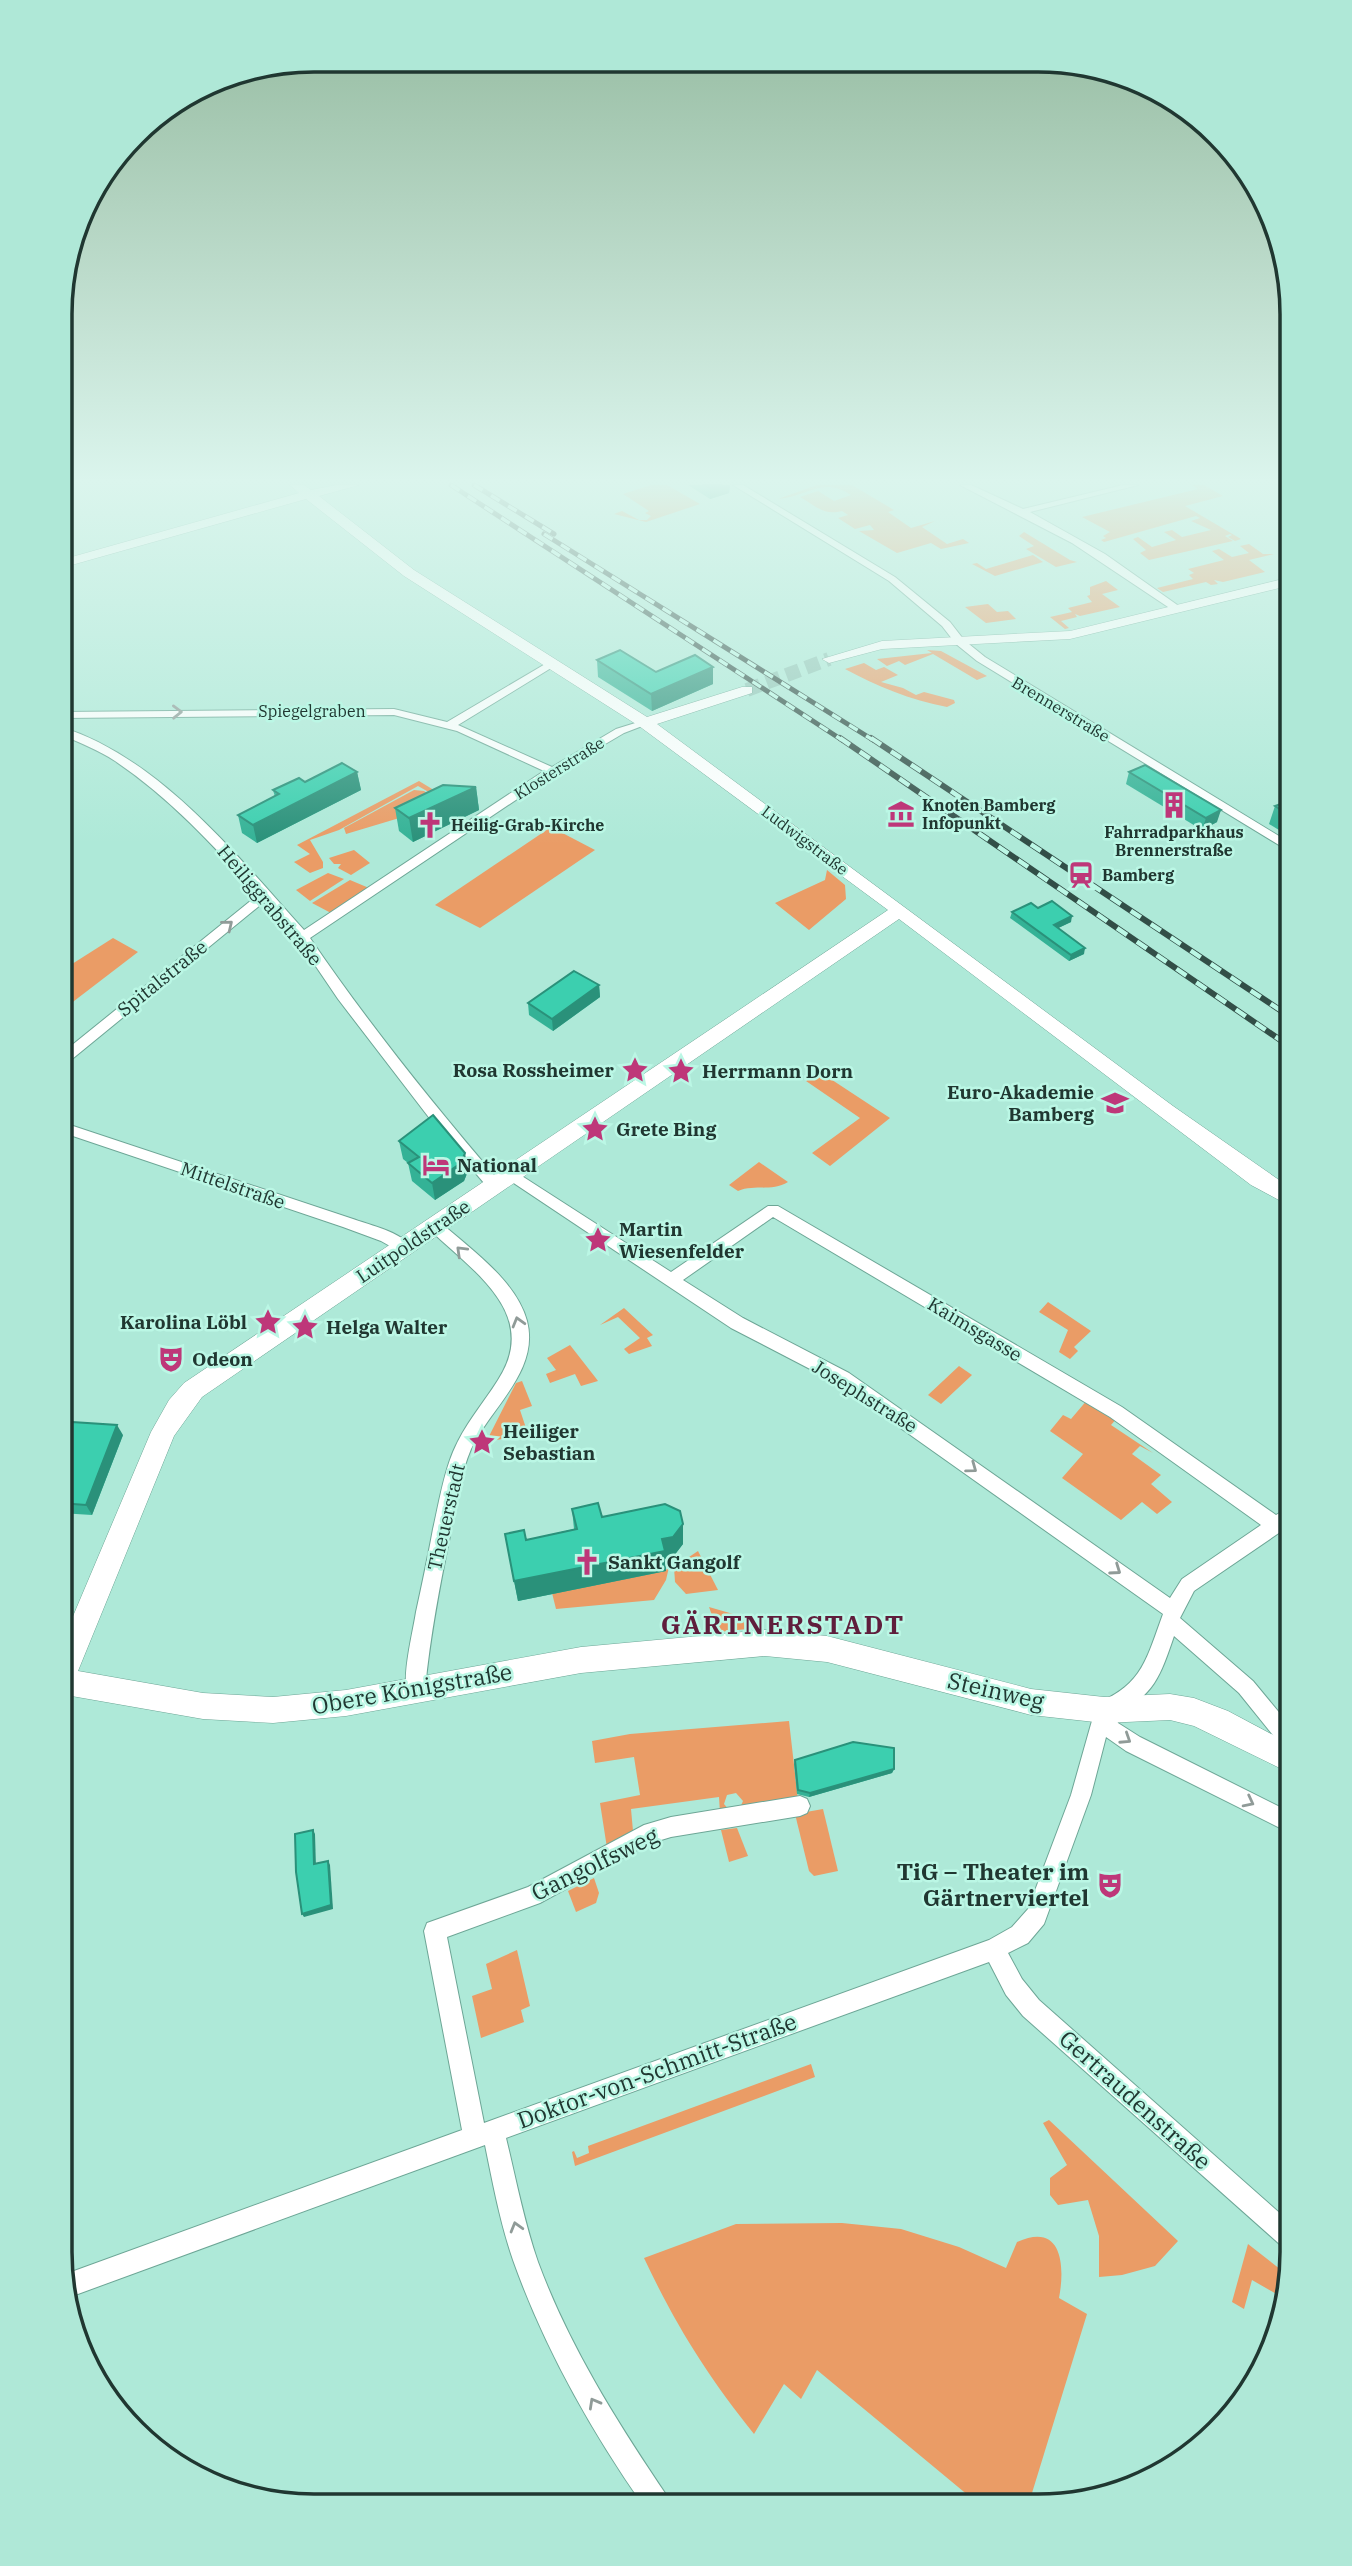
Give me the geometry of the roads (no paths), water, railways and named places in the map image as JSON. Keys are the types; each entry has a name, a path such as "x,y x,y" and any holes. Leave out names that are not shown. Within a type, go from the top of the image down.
{"street":[{"name":"Ludwigstraße","path":"459,605 645,723 1196,1133 1280,1191"},
{"name":"Brennerstraße","path":"923,605 946,624 960,642 1010,678 1280,842"},
{"path":"1172,605 1178,609"},
{"path":"829,659 882,645 1070,635 1195,605"},
{"path":"450,725 552,663"},
{"path":"645,723 747,690"},
{"name":"Spiegelgraben","path":"72,715 376,710 450,725 552,771"},
{"name":"Klosterstraße","path":"303,937 552,771 621,730 645,723"},
{"name":"Heiliggrabstraße","path":"72,735 111,753 166,794 208,832 303,937 343,996 442,1124 503,1180"},
{"name":"Spitalstraße","path":"72,1052 264,896"},
{"name":"Luitpoldstraße","path":"72,1652 163,1432 183,1401 210,1378 898,911"},
{"name":"Mittelstraße","path":"72,1130 348,1223 386,1237 404,1248"},
{"name":"Josephstraße","path":"503,1180 671,1280 737,1323 855,1386 1171,1616 1246,1687 1280,1728"},
{"name":"Kaimsgasse","path":"671,1280 773,1210 1116,1412 1275,1525"},
{"name":"Theuerstadt","path":"415,1689 423,1624 457,1461 472,1430 516,1365 522,1338 512,1305 435,1226"},
{"path":"1280,1522 1188,1585 1177,1597 1138,1691 1104,1710 1111,1729 1133,1744 1280,1818"},
{"name":"Obere Königstraße","path":"72,1683 172,1702 273,1710 346,1703 582,1660 765,1643"},
{"name":"Steinweg","path":"765,1643 827,1649 1031,1702 1104,1710 1170,1707 1194,1712 1218,1721 1280,1754"},
{"name":"Doktor-von-Schmitt-Straße","path":"74,2283 994,1949 1020,1935 1036,1916 1081,1795 1104,1710"},
{"name":"Gangolfsweg","path":"484,2134 435,1931 533,1896 644,1835 671,1827 800,1806"},
{"name":"Gertraudenstraße","path":"994,1949 1014,1987 1031,2008 1280,2229"},
{"path":"484,2134 526,2260 550,2318 628,2462 650,2494"}],"tunnel":[{"path":"747,690 829,659"}],"railway":[{"path":"635,605 842,740"},
{"path":"657,605 873,740"},
{"path":"840,738 1280,1040"},
{"path":"871,738 1280,1010"}],"place":[{"name":"Fahrradparkhaus Brennerstraße","path":"1174,805"},
{"name":"Knoten Bamberg Infopunkt","path":"901,814"},
{"name":"Heilig-Grab-Kirche","path":"430,825"},
{"name":"Bamberg","path":"1081,875"},
{"name":"Rosa Rossheimer","path":"635,1070"},
{"name":"Herrmann Dorn","path":"681,1071"},
{"name":"Euro-Akademie Bamberg","path":"1115,1103"},
{"name":"Grete Bing","path":"595,1129"},
{"name":"National","path":"436,1165"},
{"name":"Martin Wiesenfelder","path":"598,1240"},
{"name":"Karolina Löbl","path":"268,1322"},
{"name":"Helga Walter","path":"305,1327"},
{"name":"Odeon","path":"171,1359"},
{"name":"Heiliger Sebastian","path":"482,1442"},
{"name":"Sankt Gangolf","path":"587,1562"},
{"name":"TiG – Theater im Gärtnerviertel","path":"1110,1885"}],"district":[{"name":"GÄRTNERSTADT","path":"783,1625"}]}
